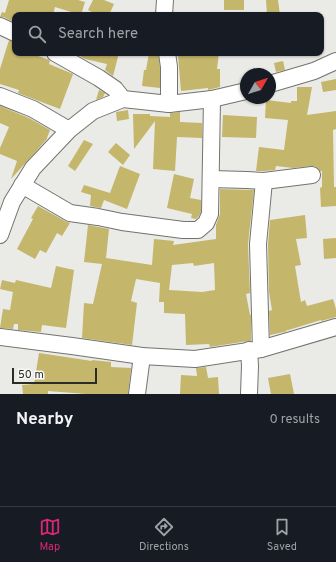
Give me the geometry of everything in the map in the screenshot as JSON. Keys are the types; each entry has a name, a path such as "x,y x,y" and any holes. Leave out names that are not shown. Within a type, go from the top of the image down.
{"street":[{"path":"164,12 165,0"},
{"path":"0,26 12,32"},
{"path":"60,56 99,78 115,89 123,99"},
{"path":"167,56 169,67 169,104"},
{"path":"276,82 314,71 336,61"},
{"path":"0,234 12,202 33,168 69,130 93,111 123,99 169,104 212,99 240,92"},
{"path":"0,96 33,109 69,130"},
{"path":"22,185 70,213 122,222 183,230 198,230 206,222 210,214 212,99"},
{"path":"211,179 264,181 312,175"},
{"path":"249,394 250,366 255,350 258,244 264,181"},
{"path":"0,337 142,356 195,359 255,350 336,327"},
{"path":"137,394 142,356"}],"building":[{"path":"9,0 78,0 85,2 82,12 71,12 55,7 54,12 12,12 12,21 4,17 0,17 2,12 5,13"},
{"path":"93,0 104,0 114,4 110,12 92,12 88,10"},
{"path":"224,0 244,0 244,10 224,10"},
{"path":"266,0 278,0 280,12 267,12"},
{"path":"9,40 12,41 12,56 38,56 49,60 49,64 73,74 60,109 18,93 19,90 0,84 0,69"},
{"path":"80,56 118,56 113,76 105,70 107,64 85,59"},
{"path":"148,56 158,56 160,88 142,86 144,70 146,70"},
{"path":"178,56 219,56 217,69 220,69 220,87 208,90 208,88 181,91"},
{"path":"283,61 285,70 276,72 274,63"},
{"path":"336,79 336,90 323,92 321,82"},
{"path":"297,87 312,87 307,115 336,111 336,129 333,130 334,187 336,187 336,206 321,207 320,188 322,187 322,171 315,166 293,168 276,166 275,170 256,171 259,147 284,150 288,120 265,118 266,104 276,104 276,101 291,103 291,101 297,101"},
{"path":"99,90 105,93 103,97 96,100"},
{"path":"0,106 29,118 50,130 47,139 11,179 17,161 0,154 0,148 9,127 0,123"},
{"path":"128,110 129,119 117,121 116,112"},
{"path":"180,112 180,122 202,123 202,138 177,137 175,171 153,169 155,121 134,149 133,114 150,114 150,116 170,117 170,113"},
{"path":"223,115 257,117 256,138 222,137"},
{"path":"84,140 93,144 75,171 68,166"},
{"path":"116,143 130,155 123,165 108,152"},
{"path":"120,166 140,174 127,209 104,200 101,208 90,206 91,195 81,192 84,185 110,193"},
{"path":"174,174 194,179 190,198 201,200 201,212 196,219 191,218 192,214 167,208"},
{"path":"220,189 254,190 248,244 250,293 246,294 251,315 251,341 210,347 209,344 186,345 185,314 164,313 164,302 159,302 160,283 136,279 131,301 137,303 132,345 82,338 84,303 93,304 102,264 84,262 88,225 109,229 106,258 152,265 154,239 174,241 173,245 216,239 216,225 220,214","holes":["193,263 194,266 214,263 215,290 202,292 169,290 172,265"]},
{"path":"38,206 70,223 62,236 57,233 46,253 40,250 35,259 17,249 33,219 31,218"},
{"path":"305,215 307,238 296,239 301,265 295,266 301,302 305,300 307,306 333,299 336,309 336,317 321,320 285,331 286,332 270,335 269,311 272,310 269,292 268,244 270,220"},
{"path":"336,238 336,258 324,259 323,239"},
{"path":"56,266 74,270 66,328 42,325 41,332 18,330 18,324 14,324 13,329 0,328 3,309 10,310 13,292 0,289 2,280 15,283 16,280 51,288"},
{"path":"39,353 92,361 111,362 111,367 131,368 128,394 86,394 48,391 48,394 23,394 22,385 34,384"},
{"path":"206,367 208,378 218,377 219,394 180,394 181,375 197,376 196,368"},
{"path":"290,374 294,394 271,394 268,378"}]}
